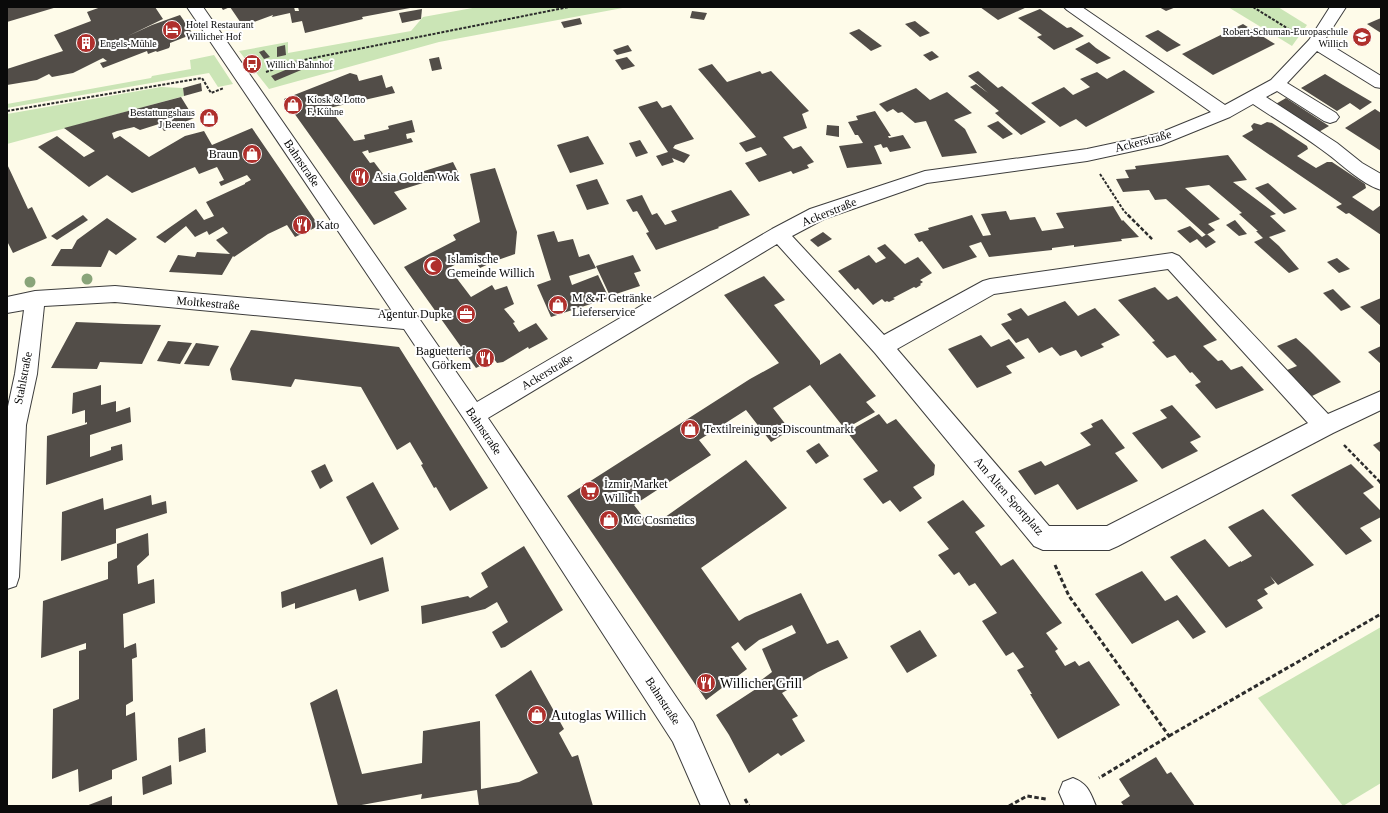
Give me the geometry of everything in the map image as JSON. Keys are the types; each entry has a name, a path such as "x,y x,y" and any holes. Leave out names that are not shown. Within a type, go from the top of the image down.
{"street":[{"name":"Bahnstraße","path":"195,7 237,77 410,321 474,415 683,732 716,806"},
{"path":"1072,7 1224,113"},
{"name":"Ackerstraße","path":"474,415 779,234 817,214 925,177 1087,155 1161,139 1224,113 1277,84 1315,43 1338,7"},
{"path":"1315,43 1381,83"},
{"path":"1277,84 1330,117"},
{"path":"1254,97 1332,147 1356,167 1381,183"},
{"name":"Am Alten Sportplatz","path":"779,234 882,347 1043,538 1109,538 1326,426 1381,400"},
{"path":"882,347 990,287 1172,261 1326,426"},
{"name":"Moltkestraße","path":"7,305 35,299 115,294 410,321"},
{"name":"Stahlstraße","path":"7,577 15,425 26,374 35,299"}],"path":[{"path":"7,111 202,78 211,93 237,77 298,61 569,7"},
{"path":"1253,7 1315,43"},
{"path":"1087,155 1124,211 1172,261"},
{"path":"1326,426 1381,483"},
{"path":"1043,538 1069,596 1159,723"},
{"path":"1169,736 1381,614"}],"green space":[{"path":"478,7 628,7 439,42 269,89 239,51 288,42 288,53 411,31 423,17"},
{"path":"1228,7 1278,7 1307,25 1292,46"},
{"path":"214,55 233,84 218,87 209,73 7,108 7,104 151,78 152,76 191,69 190,60"},
{"path":"161,87 183,88 184,96 7,144 7,114"},
{"path":"1381,627 1381,783 1343,806 1258,698"}],"building":[{"path":"7,7 57,7 7,22"},
{"path":"101,7 155,7 163,19 128,36 152,25 180,15 193,34 170,43 169,48 148,54 147,51 103,68 100,63 107,61 103,58 73,73 52,77 49,74 37,80 7,85 7,69 63,51 54,35 91,21 87,12"},
{"path":"221,7 230,7 223,10"},
{"path":"230,7 294,7 295,11 299,11 298,7 410,8 362,17 363,19 305,33 302,21 292,23 290,13 272,17 273,15 243,26"},
{"path":"980,7 1027,7 998,20"},
{"path":"1159,7 1176,7 1166,11"},
{"path":"422,9 421,19 402,23 399,13"},
{"path":"1040,9 1067,28 1071,27 1084,36 1054,50 1037,37 1042,35 1018,18"},
{"path":"692,11 707,13 704,20 690,18"},
{"path":"580,18 582,24 564,28 561,22"},
{"path":"1381,18 1381,33 1367,24"},
{"path":"915,21 930,33 920,37 905,24"},
{"path":"1243,24 1275,44 1213,75 1182,54"},
{"path":"859,29 882,46 871,51 849,33"},
{"path":"1158,30 1181,45 1167,52 1145,36"},
{"path":"1089,42 1111,58 1097,64 1075,49"},
{"path":"285,45 286,55 277,57 277,47"},
{"path":"628,45 632,51 617,55 613,50"},
{"path":"264,50 270,57 264,59 259,52"},
{"path":"932,51 939,57 930,61 923,55"},
{"path":"439,57 442,69 432,71 429,59"},
{"path":"627,57 635,66 622,70 615,60"},
{"path":"302,63 306,68 275,81 271,76"},
{"path":"712,64 727,82 760,71 762,74 771,71 809,111 802,114 807,128 783,137 793,149 801,146 814,162 807,165 809,168 793,174 791,171 759,182 745,163 767,155 761,147 746,152 739,143 756,137 698,69"},
{"path":"1124,70 1155,92 1086,127 1076,119 1060,127 1031,103 1064,87 1073,95 1090,87 1080,79 1097,72 1107,79"},
{"path":"978,71 998,88 1002,86 1046,122 1021,135 995,113 999,111 970,87 976,84 988,93 968,76"},
{"path":"350,73 357,75 359,81 382,75 386,88 392,86 395,93 329,108 354,141 365,139 364,135 389,129 388,126 412,120 415,132 406,134 407,139 411,138 413,142 369,153 368,150 362,152 370,163 374,162 389,182 453,162 458,172 394,192 407,209 374,225 284,99"},
{"path":"1325,74 1372,102 1360,110 1350,103 1337,111 1301,88"},
{"path":"201,83 202,91 184,96 183,88"},
{"path":"916,88 930,100 947,92 972,113 954,120 965,129 977,153 942,157 926,121 915,123 902,112 898,113 893,109 887,112 879,104"},
{"path":"181,97 194,118 164,131 159,124 140,130 134,127 117,131 112,133 114,139 120,136 149,157 185,136 204,131 212,145 252,128 319,226 295,237 287,225 268,234 234,257 233,256 222,275 169,272 178,255 195,257 197,252 230,254 216,240 228,233 223,227 209,235 207,231 195,237 186,226 165,243 156,237 196,209 204,220 214,216 206,202 245,184 251,180 247,175 221,186 219,182 224,180 217,167 199,174 195,167 132,193 107,175 89,187 38,147 57,136 84,157 95,151 64,128"},
{"path":"1286,98 1329,126 1317,133 1274,105"},
{"path":"657,101 662,108 671,105 694,139 675,145 673,148 690,155 684,163 672,158 674,162 662,166 656,156 668,152 638,107"},
{"path":"1375,109 1381,113 1381,151 1345,128"},
{"path":"875,111 891,136 888,136 889,138 903,135 911,148 890,152 887,147 883,148 881,144 874,146 882,164 847,168 839,146 863,143 858,135 855,135 848,122 858,120 856,116"},
{"path":"998,121 1013,134 1003,139 987,126"},
{"path":"1267,122 1272,123 1307,146 1308,149 1297,156 1316,168 1327,162 1332,162 1365,184 1366,188 1352,197 1373,211 1381,205 1381,235 1349,213 1346,214 1336,207 1342,204 1242,136 1253,130 1251,126 1254,123 1261,125"},
{"path":"827,125 839,126 839,137 826,135"},
{"path":"588,136 604,164 570,173 557,145"},
{"path":"640,140 648,153 636,157 629,143"},
{"path":"1228,155 1247,180 1233,182 1276,214 1270,216 1286,231 1269,237 1299,269 1289,273 1254,242 1263,238 1256,231 1258,231 1239,214 1242,213 1209,185 1185,188 1220,219 1208,224 1215,230 1206,235 1166,199 1155,200 1149,190 1123,192 1116,179 1129,178 1125,170 1136,169 1135,166"},
{"path":"7,164 28,209 32,207 47,238 13,253 7,241"},
{"path":"495,168 517,232 515,254 480,268 471,256 449,268 471,297 492,285 495,290 507,286 514,304 504,309 515,322 513,323 519,332 536,323 548,339 529,349 528,347 503,362 497,363 494,359 476,368 404,267 456,240 453,235 480,222 470,174"},
{"path":"597,179 609,204 587,210 576,185"},
{"path":"1268,183 1297,209 1284,214 1255,188"},
{"path":"731,190 750,215 718,227 719,228 656,250 646,233 649,232 637,211 633,212 626,200 642,195 652,215 657,213 665,225 677,221 671,211"},
{"path":"1113,206 1122,221 1123,220 1139,237 1121,239 1122,241 1074,247 1074,245 1052,248 1052,250 989,257 981,242 969,246 977,257 943,269 922,241 919,242 914,234 929,230 928,228 972,215 983,236 991,235 981,214 1006,211 1010,220 1035,217 1042,231 1064,228 1056,213"},
{"path":"83,215 88,220 57,240 51,236"},
{"path":"107,218 137,239 116,255 109,250 101,267 51,266 61,249 72,249 77,240"},
{"path":"1235,220 1247,234 1239,236 1226,225"},
{"path":"1190,226 1202,237 1207,234 1216,242 1206,248 1197,239 1190,243 1177,231"},
{"path":"554,231 558,242 573,239 579,257 589,254 596,268 569,276 572,285 598,275 609,298 551,317 537,285 551,280 537,235"},
{"path":"823,232 832,239 818,247 810,240"},
{"path":"885,244 905,264 918,257 932,273 920,280 923,282 916,288 914,287 893,298 895,299 889,302 885,302 882,299 873,305 858,288 855,290 838,271 869,255 876,263 886,258 877,248"},
{"path":"633,255 641,271 634,273 640,286 610,296 596,266"},
{"path":"1337,258 1350,269 1339,273 1327,262"},
{"path":"764,276 785,300 774,305 820,361 820,365 840,353 876,396 866,402 875,412 845,429 810,385 773,408 790,430 771,442 746,410 699,440 711,455 634,505 651,527 746,460 787,508 701,568 739,621 801,593 827,644 838,640 848,658 818,672 782,693 798,716 792,719 805,741 781,756 778,753 749,773 729,735 716,715 762,685 760,681 772,672 762,649 796,633 792,625 759,640 745,651 738,642 731,647 747,669 706,700 567,496 750,379 779,363 724,295"},
{"path":"1155,287 1168,300 1177,296 1217,340 1203,346 1218,361 1222,360 1231,370 1242,366 1264,390 1216,409 1195,385 1201,382 1192,372 1190,373 1175,355 1167,358 1152,342 1155,341 1118,300"},
{"path":"1333,289 1351,307 1341,311 1323,293"},
{"path":"1381,298 1381,326 1360,307"},
{"path":"1065,301 1078,316 1095,308 1120,335 1101,344 1104,347 1081,357 1076,350 1060,356 1052,347 1039,353 1028,338 1016,343 1001,324 1012,320 1007,314 1021,308 1028,316"},
{"path":"76,322 161,325 142,364 100,362 97,369 51,368"},
{"path":"251,330 399,347 488,488 450,511 436,487 434,488 421,465 423,464 410,442 397,450 361,387 295,379 291,387 232,380 230,369"},
{"path":"981,335 991,347 1009,339 1025,358 1006,366 1012,373 977,388 948,349"},
{"path":"1296,338 1341,382 1312,396 1287,370 1297,366 1277,346"},
{"path":"168,341 192,343 180,364 157,361"},
{"path":"196,343 219,346 209,366 184,364"},
{"path":"1381,346 1381,364 1368,352"},
{"path":"101,385 101,405 116,401 116,412 130,407 131,422 90,435 90,457 111,450 111,447 122,444 123,460 46,485 47,436 87,424 87,422 85,423 85,410 72,414 73,393"},
{"path":"1172,405 1201,437 1190,442 1198,451 1162,469 1132,433 1167,418 1160,410"},
{"path":"879,414 887,424 896,419 935,465 934,475 913,487 922,498 900,512 890,500 883,504 863,479 878,471 847,432"},
{"path":"1102,419 1125,448 1115,453 1138,481 1077,510 1058,484 1035,495 1018,471 1041,461 1045,466 1091,445 1080,433 1093,427 1091,424"},
{"path":"1381,441 1381,453 1373,445"},
{"path":"819,443 829,456 816,464 806,451"},
{"path":"325,464 333,481 320,489 311,471"},
{"path":"1351,464 1374,487 1363,493 1381,511 1381,517 1360,528 1372,541 1346,555 1291,495"},
{"path":"373,482 399,529 371,545 346,497"},
{"path":"151,495 152,505 166,501 167,513 116,529 116,543 61,561 62,512 103,498 104,510"},
{"path":"963,500 985,526 975,532 1001,566 1013,559 1062,623 1046,633 1058,649 1055,651 1065,666 1075,661 1079,666 1089,661 1120,705 1058,739 1017,670 1024,667 1013,652 1006,656 982,621 997,613 975,583 969,586 959,572 954,575 938,555 949,549 927,522"},
{"path":"1263,509 1314,565 1278,585 1270,576 1275,583 1264,589 1268,594 1257,600 1263,608 1226,628 1170,557 1205,539 1229,567 1241,562 1252,556 1228,527"},
{"path":"148,533 149,555 137,566 138,584 154,579 155,603 123,614 124,648 136,643 137,657 132,659 133,701 126,705 126,716 135,712 137,760 112,770 112,779 79,792 78,769 52,779 53,709 79,699 79,651 86,649 86,643 41,658 43,601 108,579 108,562 117,558 117,544"},
{"path":"524,546 563,610 505,647 501,648 492,632 508,622 497,602 485,609 422,624 421,606 468,596 470,598 488,587 481,573"},
{"path":"383,557 389,591 359,601 356,589 295,609 295,603 282,608 281,592"},
{"path":"1142,571 1165,601 1177,595 1206,632 1193,639 1178,620 1132,644 1095,594"},
{"path":"920,630 937,656 907,673 890,646"},
{"path":"531,670 564,729 559,733 572,757 578,755 593,806 479,806 477,790 421,799 422,794 356,806 338,806 310,703 337,689 362,774 422,763 423,731 480,721 481,789 519,782 538,773 495,695"},
{"path":"205,728 206,752 179,762 178,738"},
{"path":"1156,757 1167,774 1171,772 1195,806 1124,806 1121,802 1130,796 1119,779"},
{"path":"171,765 172,784 143,795 142,777"},
{"path":"112,796 112,806 86,806"}],"place":[{"name":"Hotel Restaurant Willicher Hof","path":"172,30"},
{"name":"Robert-Schuman-Europaschule Willich","path":"1362,37"},
{"name":"Engels-Mühle","path":"86,43"},
{"name":"Willich Bahnhof","path":"252,64"},
{"name":"Kiosk & Lotto F. Kühne","path":"293,105"},
{"name":"Bestattungshaus J Beenen","path":"209,118"},
{"name":"Braun","path":"252,154"},
{"name":"Asia Golden Wok","path":"360,177"},
{"name":"Kato","path":"302,225"},
{"name":"Islamische Gemeinde Willich","path":"433,266"},
{"name":"M & T Getränke Lieferservice","path":"558,305"},
{"name":"Agentur Dupke","path":"466,314"},
{"name":"Baguetterie Görkem","path":"485,358"},
{"name":"TextilreinigungsDiscountmarkt","path":"690,429"},
{"name":"İzmir Market Willich","path":"590,491"},
{"name":"MC Cosmetics","path":"609,520"},
{"name":"Willicher Grill","path":"706,683"},
{"name":"Autoglas Willich","path":"537,715"}]}
